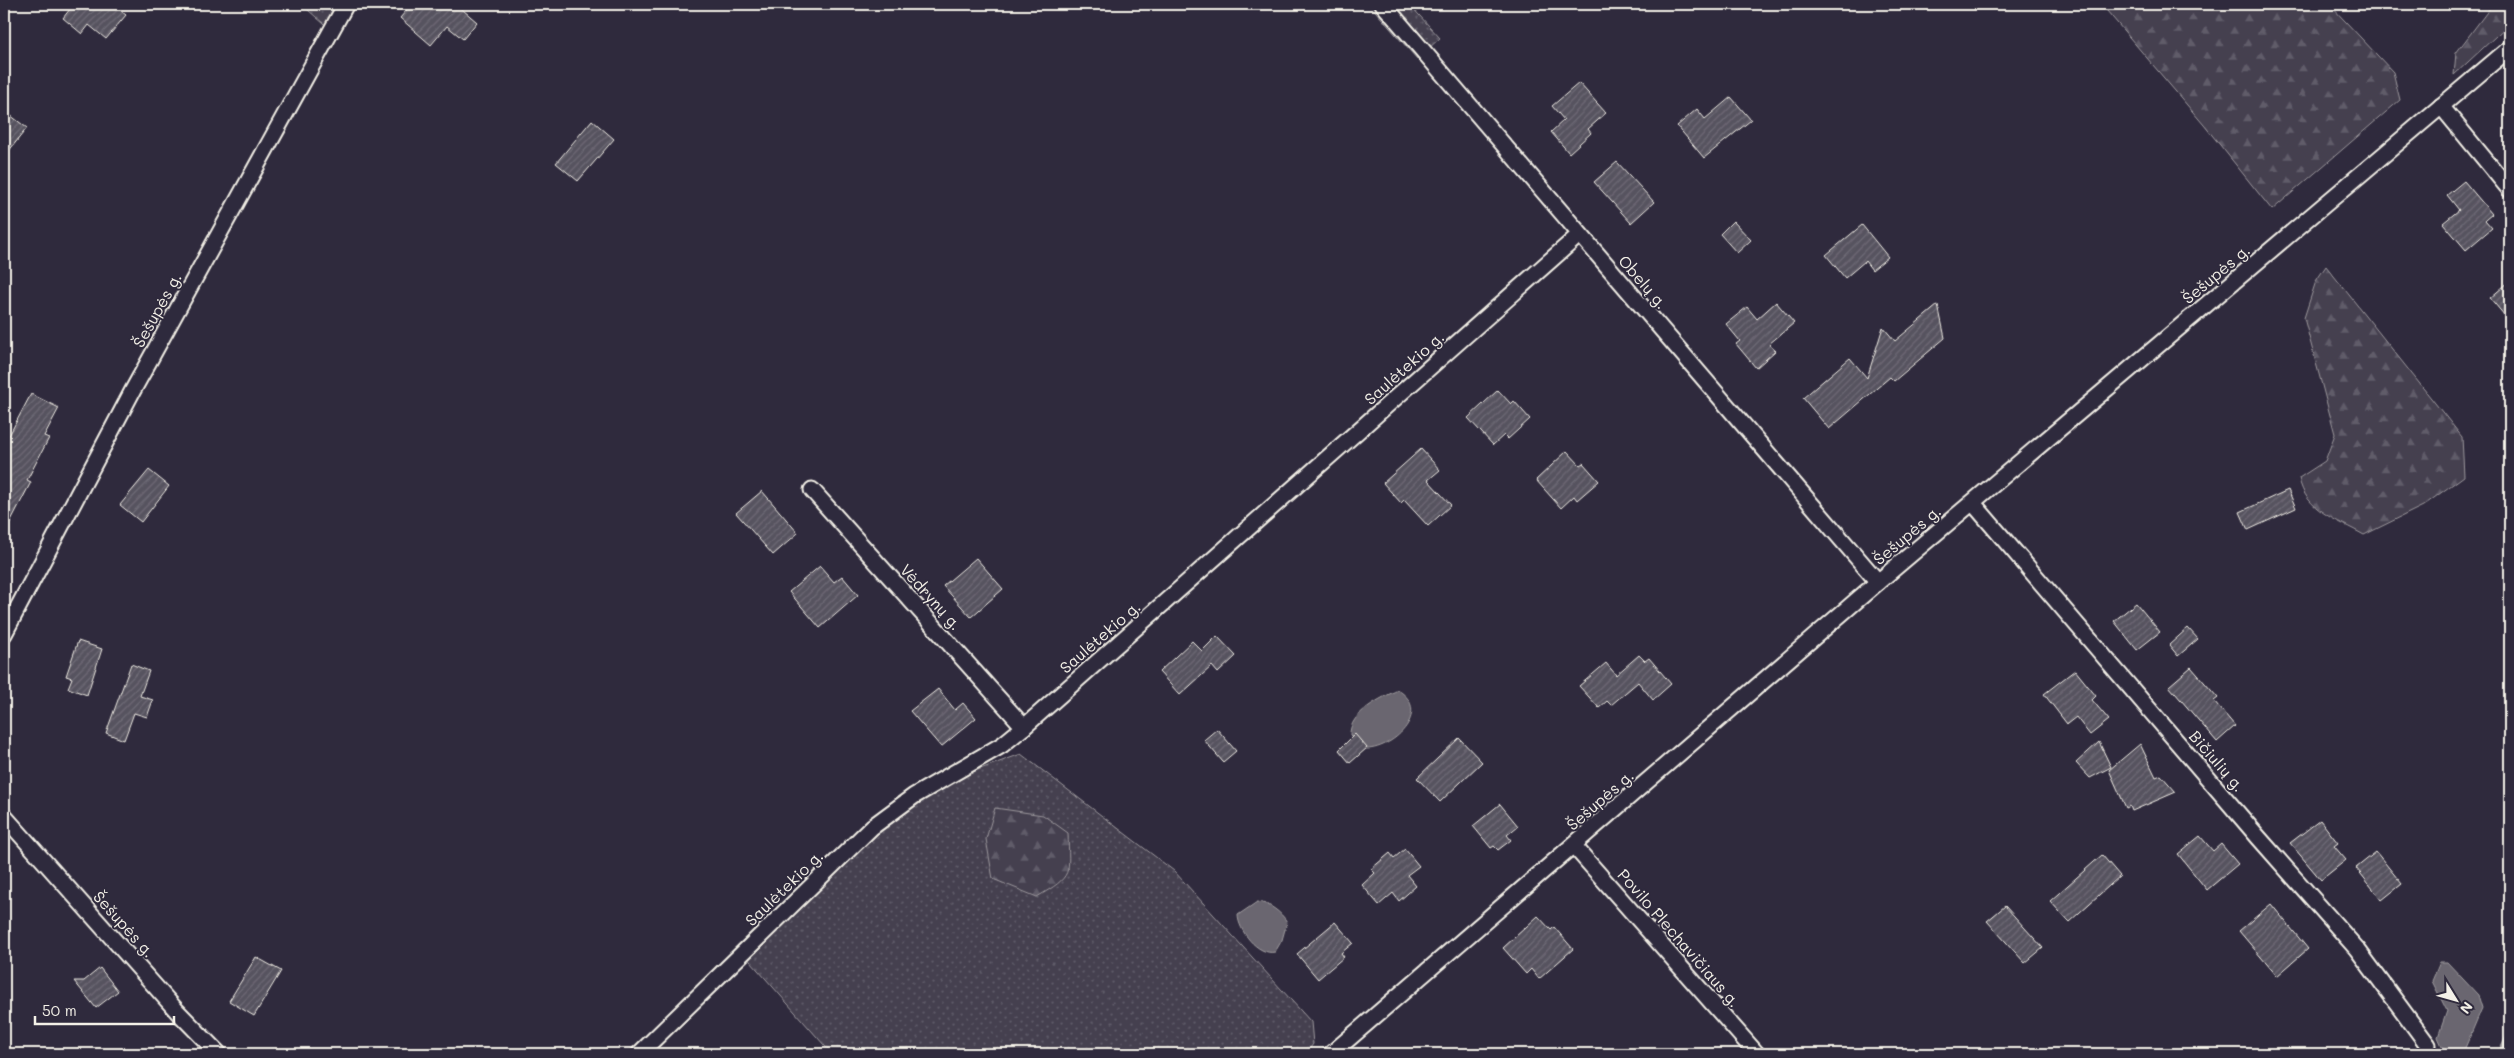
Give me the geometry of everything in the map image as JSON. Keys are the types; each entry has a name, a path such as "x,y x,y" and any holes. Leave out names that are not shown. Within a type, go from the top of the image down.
{"street":[{"name":"Šešupės g.","path":"4,634 105,441 346,4"},
{"name":"Obelų g.","path":"1383,4 1878,582"},
{"name":"Šešupės g.","path":"1331,1054 1878,582 2510,48"},
{"path":"2441,106 2510,190"},
{"name":"Saulėtekio g.","path":"639,1054 872,827 914,796 1002,745 1024,727 1579,235"},
{"name":"Vėdrynų g.","path":"812,490 1024,727"},
{"name":"Bičiulių g.","path":"1973,503 2259,838 2357,949 2428,1046"},
{"name":"Šešupės g.","path":"4,816 177,1011 219,1054"},
{"name":"Povilo Plechavičiaus g.","path":"1574,846 1758,1054"}],"green space":[{"path":"301,4 346,4 331,30"},
{"path":"1369,4 1409,4 1440,38 1417,59"},
{"path":"2101,4 2329,4 2393,72 2400,100 2272,210 2204,125"},
{"path":"2493,4 2510,4 2510,23 2454,75 2456,53"},
{"path":"2326,266 2462,437 2464,476 2423,506 2364,535 2315,507 2302,489 2299,478 2325,461 2335,434 2304,318 2316,281"},
{"path":"1021,754 1174,871 1311,1022 1313,1044 1306,1054 832,1054 743,953 899,799","holes":["1069,869 1015,886 993,879"]},
{"path":"995,808 1043,815 1068,833 1069,858 1067,872 1058,884 1037,897 993,879 986,839"}],"shaded area":[{"path":"1398,690 1408,699 1412,709 1410,719 1405,728 1386,744 1364,749 1350,735 1351,727 1355,720 1367,707"},
{"path":"1257,902 1266,904 1274,909 1287,922 1282,940 1275,952 1262,950 1256,946 1241,928 1238,915"},
{"path":"2440,962 2447,962 2478,995 2482,1008 2465,1048 2456,1054 2442,1046 2438,1037 2447,1011 2432,981"}],"building":[{"path":"74,4 112,4 126,15 106,39 89,25 82,34 63,18"},
{"path":"412,4 456,4 477,22 463,39 447,26 431,45 400,18"},
{"path":"1579,83 1606,113 1588,129 1591,133 1569,153 1551,132 1564,120 1552,106"},
{"path":"1731,97 1751,120 1704,158 1677,126 1697,109 1705,119"},
{"path":"10,115 27,128 4,157 4,123"},
{"path":"592,120 614,139 578,181 556,163"},
{"path":"1617,162 1654,202 1631,223 1594,182"},
{"path":"2464,181 2492,214 2485,220 2492,228 2466,250 2443,223 2459,210 2447,195"},
{"path":"1733,221 1751,240 1737,253 1720,234"},
{"path":"1862,225 1888,257 1872,270 1865,261 1845,278 1826,255"},
{"path":"2510,281 2510,322 2490,298"},
{"path":"1776,302 1794,323 1769,344 1775,351 1756,368 1736,344 1740,341 1726,324 1747,307 1757,319"},
{"path":"1938,305 1945,338 1894,381 1890,377 1829,429 1803,398 1850,358 1867,378 1883,327 1895,341"},
{"path":"1498,390 1511,404 1514,401 1530,419 1508,439 1504,435 1493,445 1468,418"},
{"path":"31,394 59,408 44,436 49,438 27,480 31,482 4,534 4,445"},
{"path":"1421,449 1440,470 1428,480 1451,505 1428,526 1404,500 1401,503 1383,483"},
{"path":"1567,451 1580,465 1583,463 1599,481 1577,500 1574,496 1561,508 1536,480"},
{"path":"149,470 169,486 141,522 120,505"},
{"path":"2288,490 2296,508 2248,530 2240,512"},
{"path":"762,491 798,533 773,555 736,513"},
{"path":"976,558 1003,589 971,617 943,586"},
{"path":"820,566 834,582 842,576 858,595 820,628 789,592"},
{"path":"2136,603 2160,632 2137,650 2114,621"},
{"path":"2188,628 2198,639 2178,656 2169,645"},
{"path":"1217,636 1236,656 1218,673 1212,666 1180,695 1159,672 1192,641 1202,651"},
{"path":"78,641 102,649 87,695 68,688 72,678 66,676"},
{"path":"1639,655 1645,661 1649,658 1671,684 1653,700 1638,682 1611,705 1607,701 1599,708 1579,686 1606,663 1616,675"},
{"path":"131,664 149,671 140,696 153,700 147,717 134,713 124,740 106,733"},
{"path":"2191,667 2218,698 2214,701 2235,726 2217,742 2169,686"},
{"path":"2075,670 2096,696 2092,700 2109,720 2090,735 2076,717 2067,724 2044,694"},
{"path":"938,689 955,710 963,703 976,718 941,747 910,711"},
{"path":"1217,729 1236,751 1223,762 1204,740"},
{"path":"1355,734 1367,748 1350,763 1339,750"},
{"path":"1459,738 1482,762 1440,802 1417,778"},
{"path":"2099,742 2111,767 2090,778 2076,763"},
{"path":"2140,744 2156,777 2161,775 2176,792 2132,811 2130,806 2126,808 2109,770"},
{"path":"1500,804 1518,826 1507,835 1511,840 1498,850 1494,846 1491,848 1473,826"},
{"path":"2320,820 2338,843 2334,846 2346,860 2321,880 2290,843"},
{"path":"2200,836 2213,851 2221,844 2238,864 2207,890 2178,854"},
{"path":"1405,849 1419,866 1407,875 1416,886 1399,901 1393,893 1379,905 1362,885 1375,873 1371,869 1390,853 1394,858"},
{"path":"2376,852 2402,884 2382,900 2356,868"},
{"path":"2102,855 2120,876 2069,922 2050,901"},
{"path":"2271,904 2308,949 2277,976 2239,931"},
{"path":"2005,906 2043,948 2025,963 1987,921"},
{"path":"1538,916 1551,930 1554,927 1573,949 1539,979 1531,969 1526,974 1503,948"},
{"path":"1335,922 1353,943 1341,953 1344,957 1318,979 1297,954"},
{"path":"256,957 281,971 254,1016 229,1001"},
{"path":"100,968 118,991 96,1008 74,981 84,981"}],"waterway":[{"path":"2500,1054 2510,1032"}]}
